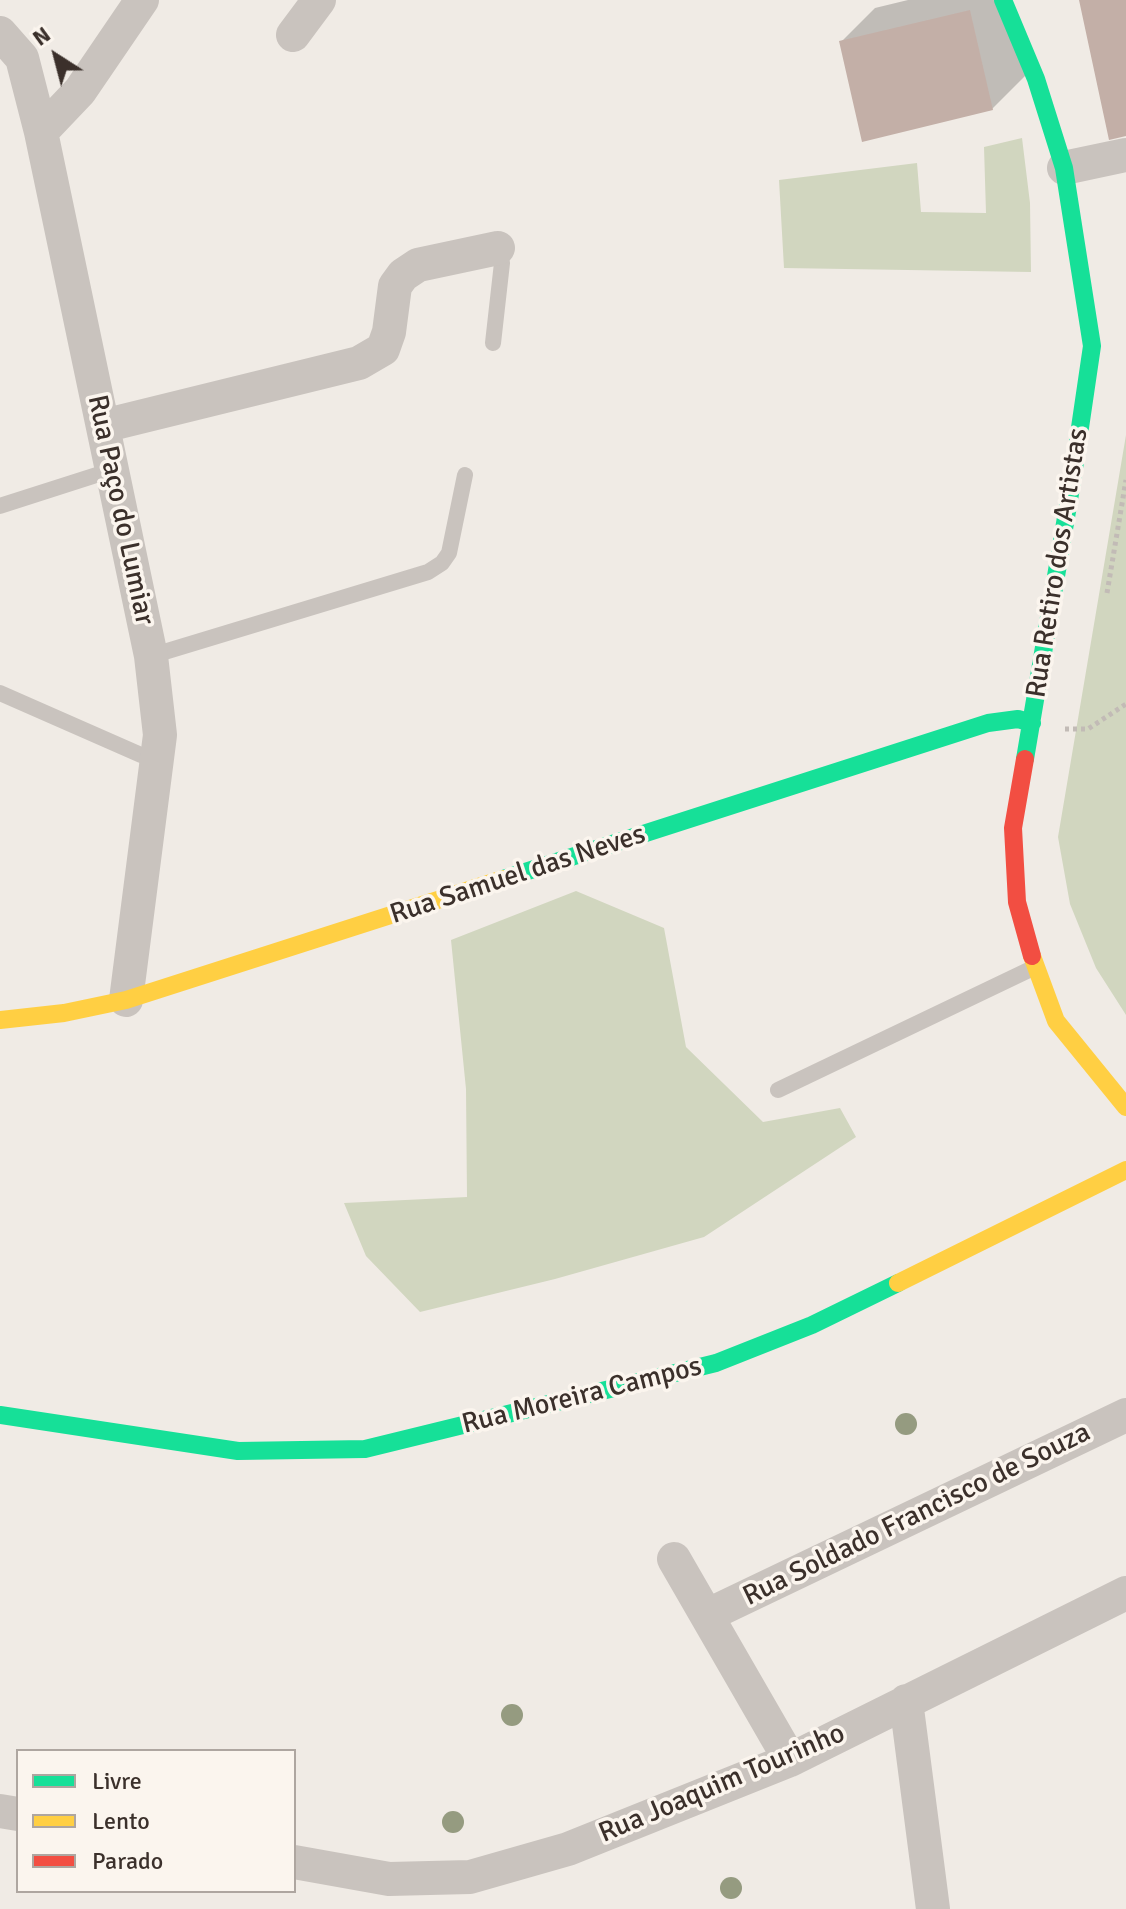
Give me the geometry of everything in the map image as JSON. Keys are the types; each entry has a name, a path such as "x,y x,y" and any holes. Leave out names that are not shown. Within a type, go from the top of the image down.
{"street":[{"path":"41,132 80,91 142,0"},
{"path":"293,35 319,0"},
{"name":"Rua Retiro dos Artistas","path":"1003,0 1036,79 1064,168 1092,346 1013,828 1017,902 1035,967 1056,1021 1126,1107"},
{"name":"Rua Paço do Lumiar","path":"0,33 22,58 41,132 151,656 160,735 126,1000"},
{"path":"1064,168 1126,155"},
{"path":"103,426 359,363 383,349 389,332 395,286 403,275 418,265 498,248"},
{"name":"Rua Samuel das Neves","path":"0,1020 64,1013 126,1000 988,723 1018,719 1032,723"},
{"name":"Rua Moreira Campos","path":"0,1415 238,1451 365,1449 716,1363 812,1325 1126,1170"},
{"name":"Rua Soldado Francisco de Souza","path":"708,1615 1126,1415"},
{"path":"674,1559 790,1760"},
{"name":"Rua Joaquim Tourinho","path":"296,1862 389,1879 470,1877 568,1849 790,1760 1126,1593"},
{"path":"906,1701 933,1909"}],"lane":[{"path":"493,343 502,263 498,248"},
{"path":"0,506 112,470"},
{"path":"151,656 428,572 442,563 449,553 465,475"},
{"path":"0,693 141,755 158,758"},
{"path":"778,1090 1035,967"}],"path":[{"path":"1107,593 1126,480"},
{"path":"1032,723 1062,729 1088,729 1126,704"}],"green space":[{"path":"1022,138 1030,203 1031,272 784,268 779,180 917,163 921,212 986,213 984,147"},
{"path":"1126,435 1126,1015 1096,968 1070,904 1058,837"},
{"path":"576,891 664,928 686,1047 763,1122 840,1108 856,1137 704,1237 555,1279 420,1312 366,1256 344,1203 467,1197 466,1089 451,940"}],"building":[{"path":"1079,0 1126,0 1126,136 1109,140"},
{"path":"970,10 993,110 862,142 839,41"}],"traffic: fast":[{"path":"1003,0 1036,79 1064,168 1092,346 1025,759"},
{"path":"503,879 988,723 1018,719 1032,723"},
{"path":"0,1415 238,1451 365,1449 716,1363 812,1325 898,1283"}],"traffic: slow":[{"path":"0,1020 64,1013 126,1000 503,879"},
{"path":"1032,956 1056,1021 1126,1107"},
{"path":"898,1283 1126,1170"}],"traffic: jam":[{"path":"1025,759 1013,828 1017,902 1032,956"}]}
